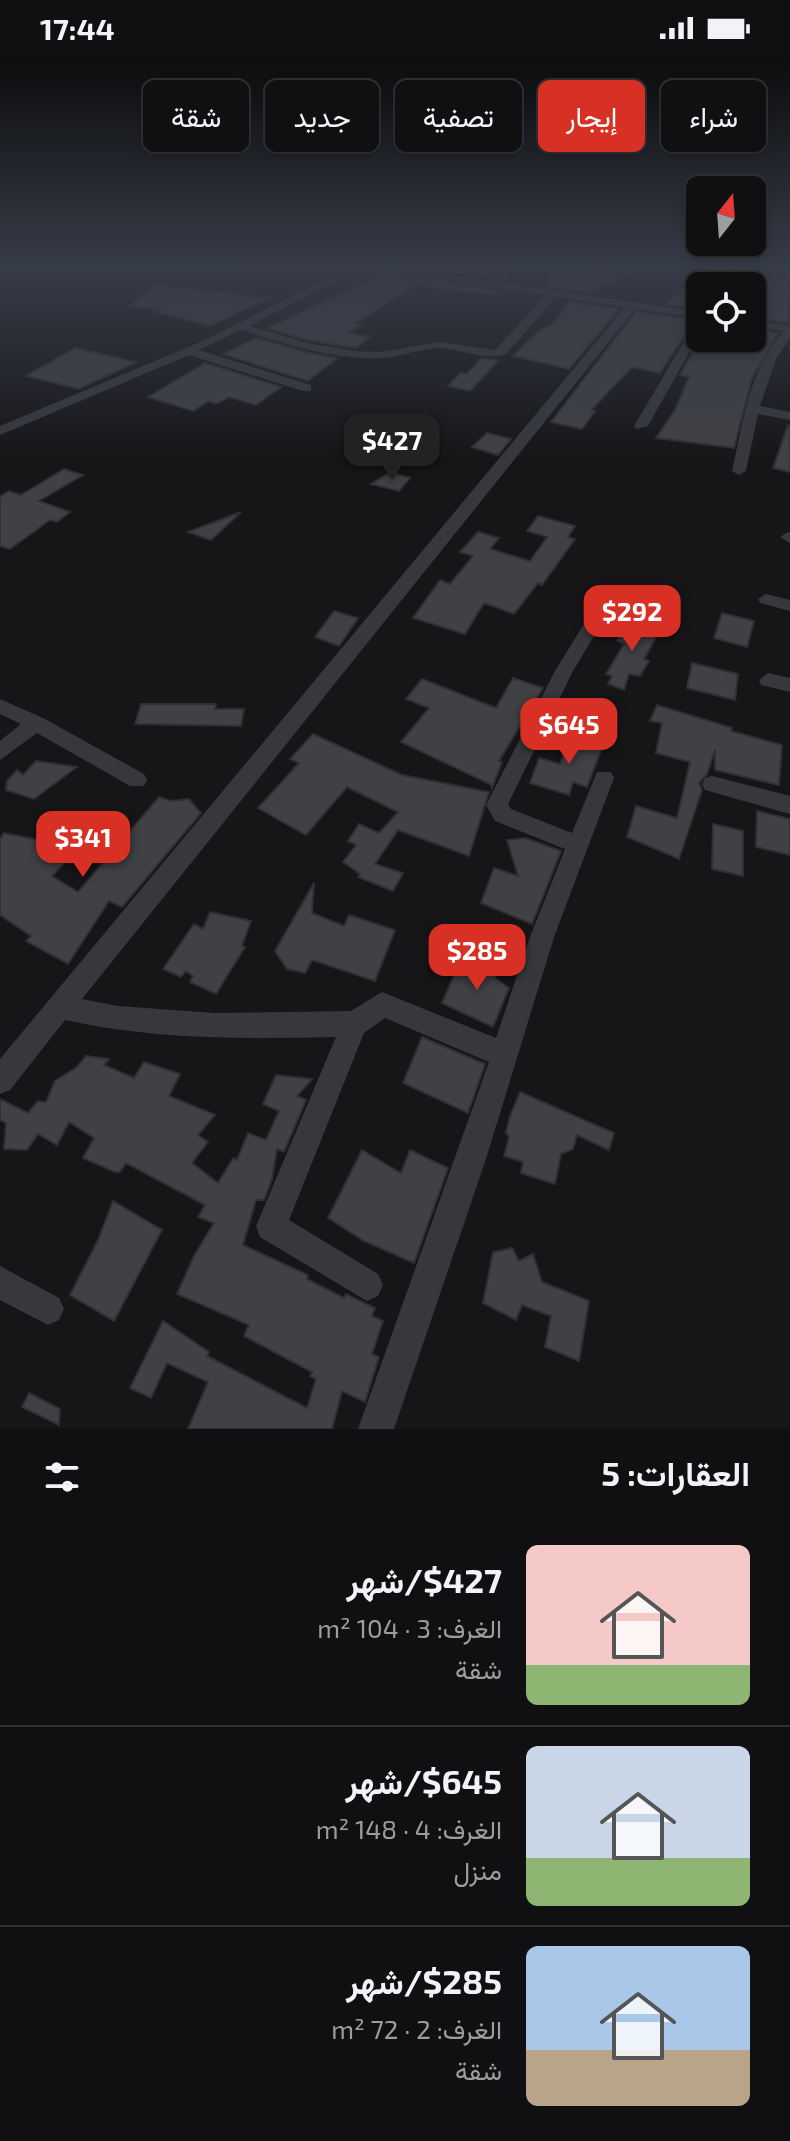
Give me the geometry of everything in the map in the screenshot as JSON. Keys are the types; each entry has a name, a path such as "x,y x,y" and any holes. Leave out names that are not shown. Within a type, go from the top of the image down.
{"street":[{"path":"0,431 234,331"},
{"path":"256,331 305,346 381,355 439,345 495,354 502,352 520,331"},
{"path":"0,1080 612,331"},
{"path":"739,471 765,371 789,331"},
{"path":"641,426 686,347"},
{"path":"189,351 307,388"},
{"path":"754,409 790,416"},
{"path":"0,418 21,423"},
{"path":"766,599 790,606"},
{"path":"578,845 503,815 497,805 564,671 601,610"},
{"path":"768,680 790,685"},
{"path":"0,706 137,780"},
{"path":"0,752 36,723"},
{"path":"376,1429 542,937 604,778"},
{"path":"712,784 790,805"},
{"path":"367,1285 271,1226 355,1024 382,1004 504,1055"},
{"path":"61,1007 118,1019 214,1026 355,1024"},
{"path":"0,1282 48,1309"}],"building":[{"path":"278,331 352,331 349,333 370,337 356,348"},
{"path":"601,331 569,369 513,356 538,332"},
{"path":"621,331 686,331 660,373 632,367 591,410 595,411 582,429 551,422"},
{"path":"766,331 778,333 752,378 734,448 656,438 676,408 689,377 680,375 693,352 766,352"},
{"path":"256,338 337,358 308,381 223,354"},
{"path":"75,348 136,362 79,389 26,376"},
{"path":"481,358 498,361 470,391 448,386 460,373 467,374"},
{"path":"205,363 281,387 256,405 229,397 216,404 209,401 193,411 148,397"},
{"path":"790,426 790,472 773,468"},
{"path":"487,433 511,439 498,455 472,447"},
{"path":"64,469 83,475 39,501 70,512 57,522 50,520 10,549 0,546 0,497 9,491 21,495"},
{"path":"390,472 410,478 399,491 371,484"},
{"path":"241,512 211,540 188,532"},
{"path":"538,516 575,526 568,537 575,539 542,585 538,583 514,614 484,603 465,634 413,618 440,580 450,584 473,556 460,552 478,532 499,538 490,549 530,561 547,537 527,531"},
{"path":"334,611 358,618 339,646 315,637"},
{"path":"722,613 754,621 747,647 714,638"},
{"path":"629,619 660,630 644,659 649,661 640,676 629,674 624,690 608,684 612,676 606,674 624,644 617,641"},
{"path":"692,663 738,674 735,700 687,688"},
{"path":"513,678 543,688 499,761 502,762 492,788 490,784 401,742 429,708 406,699 422,679 496,708"},
{"path":"141,704 216,704 215,709 244,709 241,726 135,724"},
{"path":"657,705 782,745 779,785 715,770 715,750 707,774 699,783 702,790 679,859 627,837 636,806 677,818 690,762 656,753 662,723 650,721"},
{"path":"570,733 604,743 587,787 573,782 569,795 530,783 539,758 560,764"},
{"path":"313,734 402,775 489,792 469,856 398,830 375,864 403,873 393,891 358,877 360,874 343,862 356,845 348,841 359,824 379,833 398,812 347,787 306,835 258,808 299,763 290,759"},
{"path":"36,761 77,767 34,799 6,790 7,781 17,770 23,775"},
{"path":"159,797 171,801 189,799 201,813 122,907 109,901 68,964 26,941 31,936 0,915 0,839 4,833 39,840 42,836 54,848 76,851 52,876 78,892"},
{"path":"757,811 790,819 790,855 756,847"},
{"path":"713,824 743,831 743,876 712,869"},
{"path":"525,838 561,851 532,924 481,903 494,868 518,876 507,840"},
{"path":"314,883 312,913 344,926 349,915 395,930 375,981 312,960 305,973 287,969 275,951"},
{"path":"210,912 251,921 242,946 245,947 216,994 190,982 193,976 186,971 181,977 163,969 194,924 203,929"},
{"path":"473,958 496,962 495,978 509,988 493,1027 442,1003 458,966 472,968"},
{"path":"422,1037 485,1064 468,1113 403,1083"},
{"path":"86,1056 109,1059 104,1065 134,1078 144,1062 180,1074 169,1096 215,1115 198,1135 208,1142 192,1163 218,1183 233,1158 237,1160 248,1133 266,1140 279,1111 263,1104 276,1075 312,1079 297,1096 306,1100 284,1152 277,1149 272,1179 264,1200 256,1200 243,1245 308,1275 307,1279 344,1298 346,1294 375,1308 372,1316 383,1321 372,1354 379,1357 365,1402 342,1391 332,1429 188,1429 208,1382 167,1363 151,1398 130,1388 163,1321 209,1352 207,1356 307,1408 316,1379 310,1376 312,1372 244,1336 249,1325 177,1294 194,1256 214,1223 198,1217 205,1205 126,1163 120,1172 115,1172 83,1158 94,1138 69,1122 57,1145 38,1134 27,1150 4,1149 6,1123 0,1120 0,1099 28,1113 38,1101 46,1102 55,1081 77,1067"},
{"path":"520,1092 614,1133 609,1150 577,1135 573,1149 561,1154 555,1184 521,1173 523,1162 504,1156 510,1116"},
{"path":"362,1150 401,1173 410,1150 448,1168 414,1263 364,1241 328,1218"},
{"path":"113,1201 162,1230 114,1321 70,1295 98,1240"},
{"path":"512,1248 519,1261 533,1254 542,1282 589,1301 579,1361 545,1347 551,1316 522,1305 516,1320 483,1303 493,1252"},
{"path":"29,1393 60,1409 59,1425 22,1407"}]}
